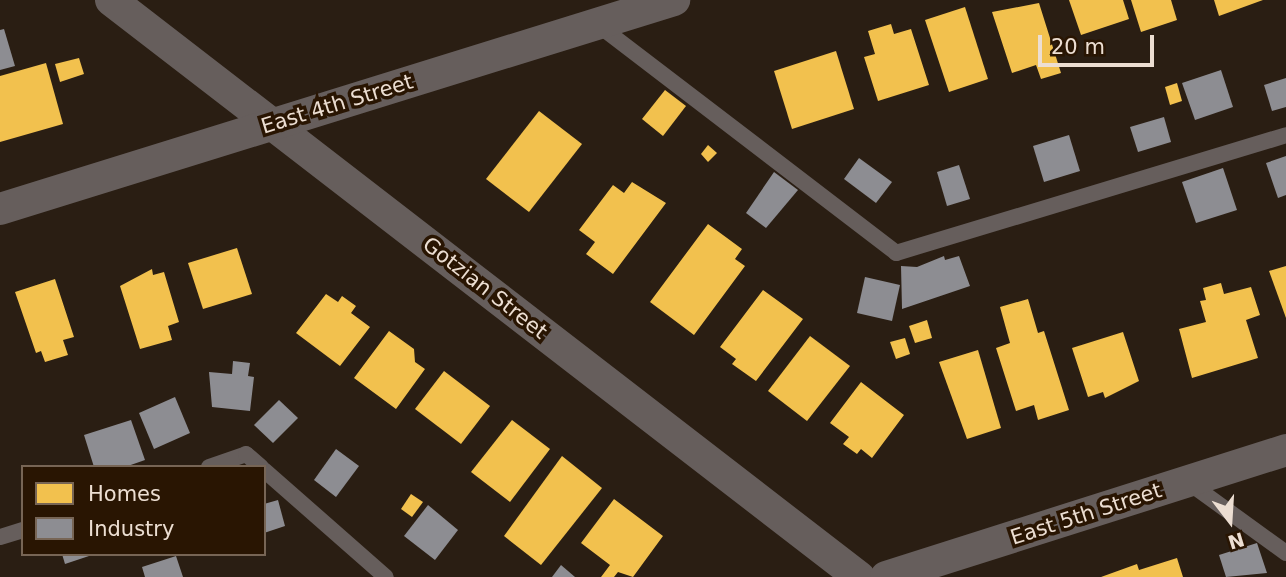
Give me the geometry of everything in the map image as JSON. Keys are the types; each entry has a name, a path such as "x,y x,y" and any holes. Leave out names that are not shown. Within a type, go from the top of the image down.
{"street":[{"name":"Gotzian Street","path":"111,0 859,577"},
{"name":"East 4th Street","path":"0,209 674,0"},
{"name":"East 5th Street","path":"886,577 1286,450"}],"lane":[{"path":"597,24 896,253 1286,135"},
{"path":"215,465 246,454 259,465"},
{"path":"266,472 386,577"},
{"path":"1188,482 1286,553"},
{"path":"0,537 21,531"}],"building: Homes":[{"path":"1069,0 1123,0 1129,19 1081,35"},
{"path":"1131,0 1171,0 1177,20 1141,32"},
{"path":"1214,0 1263,0 1219,16"},
{"path":"1039,3 1061,73 1041,79 1036,65 1012,73 992,12"},
{"path":"965,7 988,79 949,92 925,20"},
{"path":"891,24 894,34 911,29 929,85 878,101 864,57 875,54 868,31"},
{"path":"836,51 854,109 792,129 774,71"},
{"path":"79,58 84,74 60,82 55,64"},
{"path":"46,63 63,124 0,142 0,76"},
{"path":"1177,83 1182,101 1170,105 1165,87"},
{"path":"665,90 686,106 663,136 642,119"},
{"path":"539,111 582,144 529,212 486,179"},
{"path":"708,145 717,153 708,162 701,154"},
{"path":"632,182 666,203 613,274 586,254 595,242 579,230 613,185 624,193"},
{"path":"708,224 742,249 735,259 745,266 694,335 650,302"},
{"path":"237,248 252,294 203,309 188,263"},
{"path":"1286,266 1286,318 1269,271"},
{"path":"152,269 153,275 164,272 179,322 168,326 172,340 140,349 120,286"},
{"path":"55,279 74,337 63,340 68,355 45,362 41,351 36,353 15,292"},
{"path":"1221,283 1224,294 1251,287 1260,315 1246,320 1258,358 1192,378 1179,329 1206,322 1200,301 1206,300 1203,288"},
{"path":"763,290 803,319 756,381 732,364 736,359 720,347"},
{"path":"326,294 338,302 342,296 356,306 351,313 370,327 340,366 296,333"},
{"path":"1028,299 1038,333 1044,331 1069,410 1038,420 1034,405 1016,411 996,348 1010,343 1000,307"},
{"path":"927,320 932,338 915,343 909,326"},
{"path":"389,331 414,349 415,362 425,369 396,409 354,378"},
{"path":"1123,332 1139,381 1105,398 1103,392 1088,397 1072,348"},
{"path":"810,336 850,366 807,421 768,391"},
{"path":"905,338 910,354 896,359 890,342"},
{"path":"978,350 1001,428 967,439 939,362"},
{"path":"444,371 490,406 461,444 415,409"},
{"path":"861,382 904,415 872,458 861,449 857,454 843,444 849,437 830,423"},
{"path":"512,420 550,449 510,502 471,472"},
{"path":"562,456 602,488 541,565 504,536"},
{"path":"411,494 423,502 412,517 401,509"},
{"path":"614,499 663,536 633,577 618,572 614,577 601,577 610,565 581,543"},
{"path":"1177,558 1183,577 1101,577 1137,564 1139,570"}],"building: Industry":[{"path":"4,29 15,66 0,70 0,30"},
{"path":"1221,70 1233,107 1195,120 1182,83"},
{"path":"1286,78 1286,107 1272,111 1264,85"},
{"path":"1164,117 1171,142 1138,152 1130,127"},
{"path":"1069,135 1080,171 1044,182 1033,146"},
{"path":"1286,156 1286,195 1278,198 1266,163"},
{"path":"859,158 892,182 876,203 844,179"},
{"path":"959,165 970,199 947,206 937,172"},
{"path":"1223,168 1237,210 1196,223 1182,182"},
{"path":"774,172 798,190 766,228 746,213"},
{"path":"944,256 945,260 959,256 970,286 902,309 901,266 917,267"},
{"path":"865,277 900,285 892,321 857,313"},
{"path":"233,361 250,363 248,376 254,377 250,411 212,407 209,372 232,374"},
{"path":"175,397 190,433 154,449 139,413"},
{"path":"279,400 298,418 273,443 254,425"},
{"path":"131,420 145,460 131,465 93,465 84,435"},
{"path":"336,449 359,466 336,497 314,480"},
{"path":"278,500 285,526 266,532 266,503"},
{"path":"428,505 458,530 435,560 404,536"},
{"path":"1257,543 1267,573 1226,577 1219,555"},
{"path":"63,556 89,556 65,564"},
{"path":"176,556 183,577 145,577 142,567"},
{"path":"561,565 575,577 552,577"}]}
